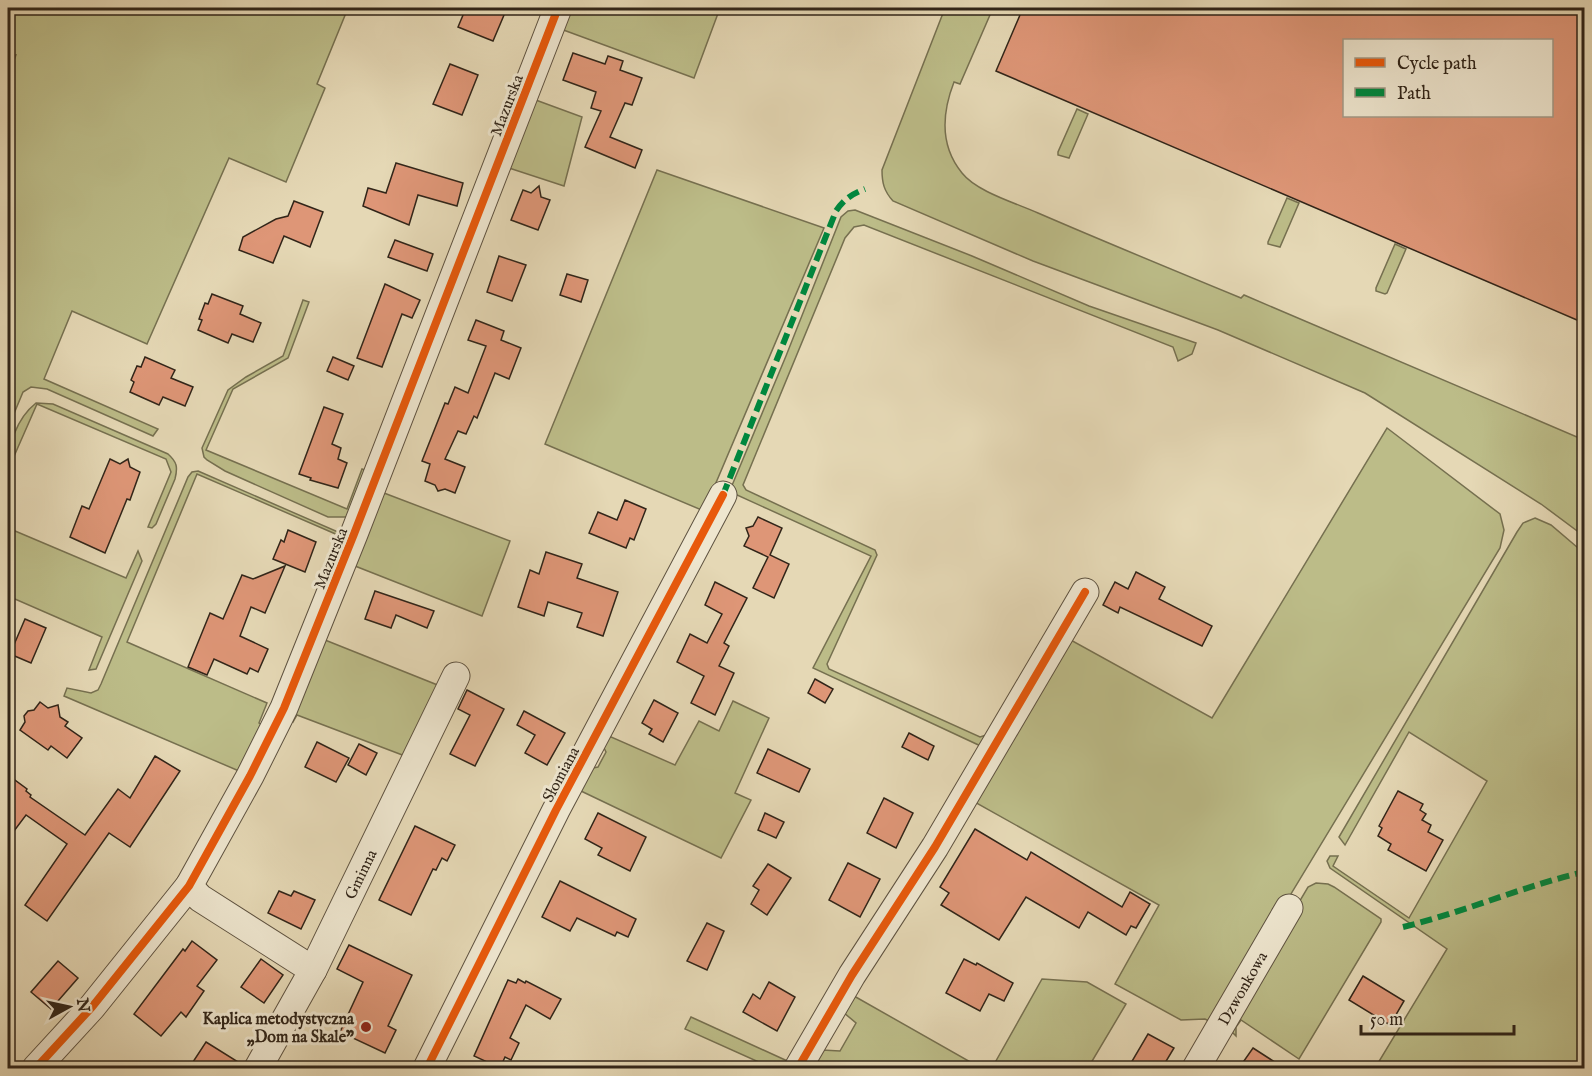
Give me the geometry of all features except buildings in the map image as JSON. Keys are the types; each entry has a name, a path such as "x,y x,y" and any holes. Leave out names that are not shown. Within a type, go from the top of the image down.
{"street":[{"name":"Mazurska","path":"36,1068 92,1007 189,886 250,776 284,708 558,8"},
{"name":"Słomiana","path":"427,1068 556,810 723,495"},
{"path":"798,1068 852,975 935,847 1085,592"},
{"name":"Gminna","path":"258,1068 312,970 456,676"},
{"path":"189,886 200,898 312,970"},
{"name":"Dzwonkowa","path":"1196,1068 1289,908"}],"green space":[{"path":"8,8 348,8 317,84 325,88 286,182 229,158 147,344 72,311 44,379 158,429 153,436 47,389 31,387 23,392 8,428 8,76 16,55 8,56"},
{"path":"565,8 720,8 694,78 558,28"},
{"path":"945,8 993,8 960,84 954,82 945,117 949,151 969,180 997,196 1241,298 1244,295 1584,440 1584,536 1541,504 1365,393 1218,330 1033,261 893,201 884,187 882,170"},
{"path":"533,99 582,117 564,186 509,168"},
{"path":"1077,109 1088,114 1069,158 1058,155 1058,152"},
{"path":"657,170 824,228 704,511 545,444"},
{"path":"1287,198 1299,203 1280,247 1268,244 1268,242"},
{"path":"855,210 972,256 1089,306 1196,343 1192,354 1178,361 1173,347 864,225 854,227 845,238 743,485 746,490 875,550 877,555 827,664 829,669 980,737 986,735 985,748 813,668 871,556 735,494 728,495 841,217 848,211"},
{"path":"1395,244 1406,249 1385,294 1376,291 1376,288"},
{"path":"303,300 309,302 288,358 233,389 206,450 347,509 362,469 371,472 350,517 328,517 225,471 204,457 202,448 228,390 283,356"},
{"path":"36,403 53,404 171,457 176,465 175,479 156,524 152,528 148,527 171,472 166,459 37,404 8,470 9,452 14,433 23,416"},
{"path":"1387,428 1500,514 1504,530 1500,548 1213,1023 1205,1019 1181,1020 1115,984 1159,905 971,800 1069,639 1212,718"},
{"path":"198,471 338,532 338,535 197,474 127,642 267,703 259,723 262,725 239,771 64,696 67,688 91,693 98,690 188,477 192,472"},
{"path":"384,493 510,541 482,616 355,566"},
{"path":"1535,518 1551,525 1584,553 1584,1068 1375,1068 1447,949 1330,868 1327,861 1330,856 1338,856 1333,866 1409,918 1487,781 1409,732 1345,845 1339,837 1517,532 1523,523"},
{"path":"8,528 126,578 138,551 142,561 96,669 89,670 102,637 8,596"},
{"path":"325,640 440,686 405,756 297,715 293,722 289,717"},
{"path":"733,701 769,718 735,793 751,800 721,858 581,791 587,769 598,767 606,752 600,740 609,736 675,765 699,721 719,731"},
{"path":"1316,883 1334,887 1381,919 1381,922 1299,1059 1241,1020 1236,1027 1236,1036 1231,1031 1240,1002 1308,887"},
{"path":"1042,979 1087,982 1126,1004 1088,1068 992,1068"},
{"path":"854,996 981,1068 811,1068 822,1050 840,1051 856,1023 843,1012"},
{"path":"691,1017 794,1064 793,1068 772,1068 685,1029"}],"marked path":[{"path":"723,495 836,211 849,197 865,189"},
{"path":"1403,927 1584,872"}],"cycle path":[{"path":"36,1068 92,1007 189,886 250,776 284,708 558,8"},
{"path":"427,1068 556,810 723,495"},
{"path":"798,1068 852,975 935,847 1085,592"}],"place":[{"name":"Kaplica metodystyczna „Dom na Skale”","path":"366,1027"}]}
